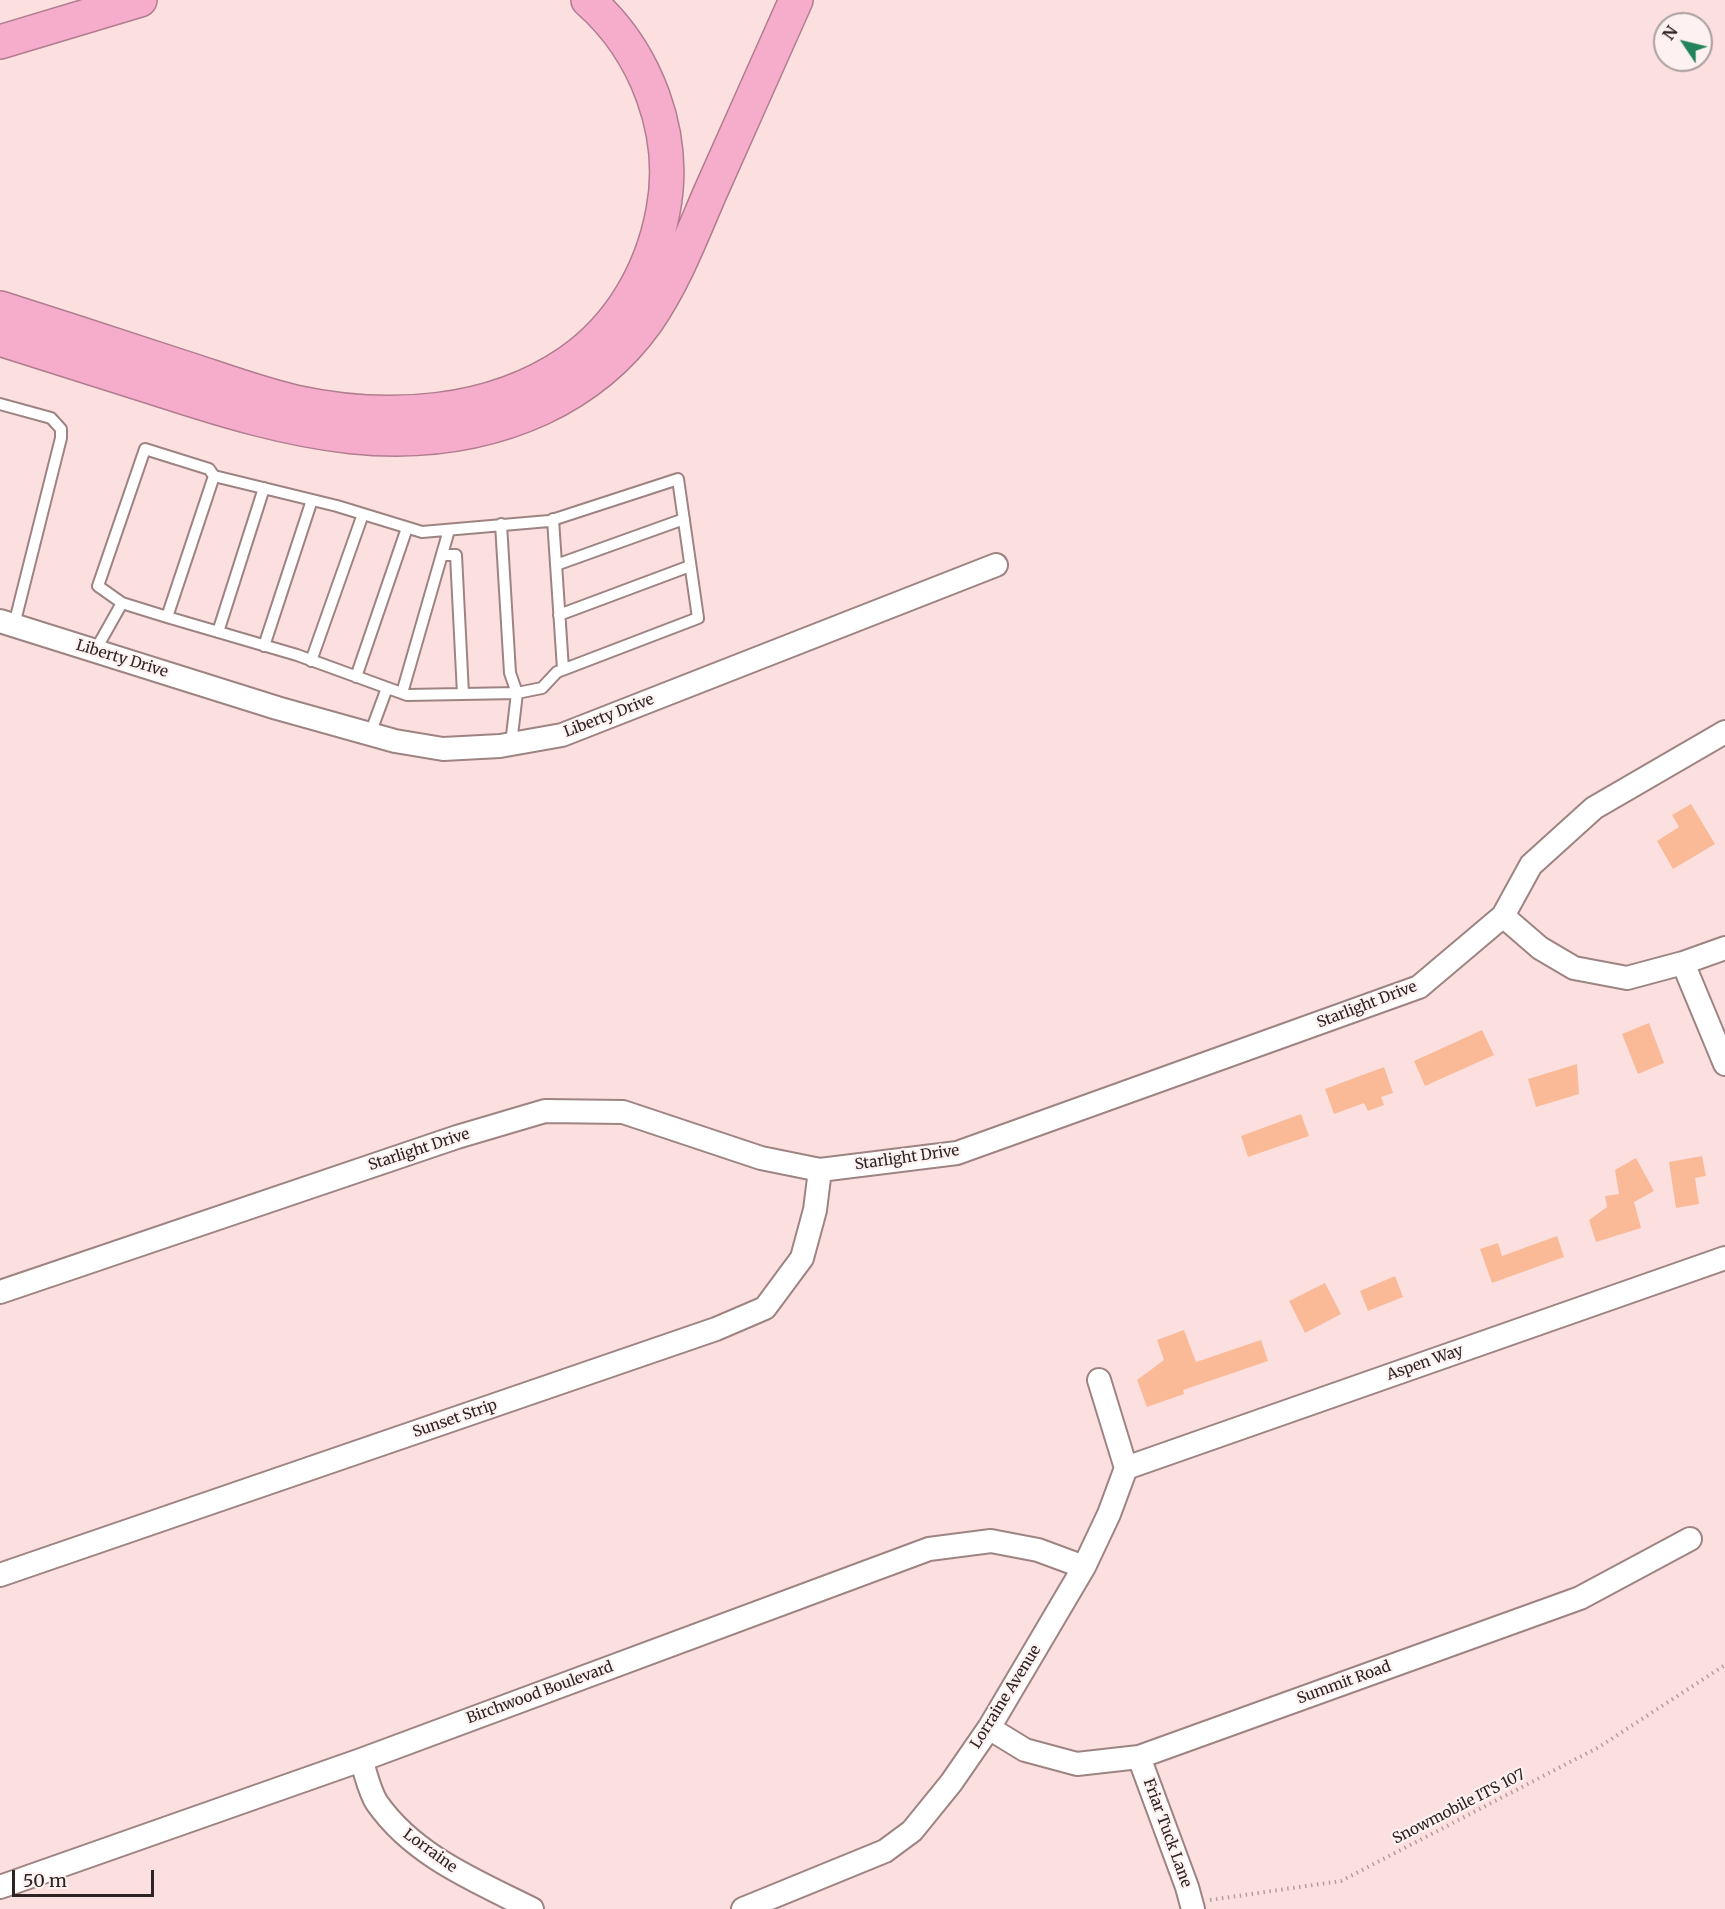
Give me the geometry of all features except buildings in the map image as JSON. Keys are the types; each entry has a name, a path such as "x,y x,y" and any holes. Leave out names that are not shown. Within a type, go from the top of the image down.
{"highway":[{"path":"0,27 65,0"},
{"path":"0,42 140,0"},
{"path":"0,308 274,396 330,408 402,412 451,408 498,397 545,377 586,349 609,327 624,307 651,256 664,205 666,154 661,123 651,91 627,44 588,0"},
{"path":"0,339 234,413 314,432 368,438 421,438 482,428 522,417 554,402 597,375 623,351 651,314 680,262 796,0"}],"street":[{"name":"Liberty Drive","path":"7,623 277,708 395,741 443,749 511,744 562,735 996,565"},
{"name":"Starlight Drive","path":"0,1292 457,1137 545,1111 623,1112 761,1158 820,1170 957,1153 1419,987 1503,916 1531,865 1594,808 1725,732"},
{"path":"1503,916 1540,948 1574,968 1627,978 1683,963 1725,948"},
{"path":"1683,963 1725,1064"},
{"name":"Sunset Strip","path":"0,1575 705,1333 765,1308 802,1258 815,1210 820,1170"},
{"name":"Aspen Way","path":"1126,1468 1725,1258"},
{"path":"1099,1380 1126,1468"},
{"name":"Lorraine Avenue","path":"743,1909 885,1851 912,1831 951,1783 989,1728 1084,1567 1109,1514 1126,1468"},
{"name":"Summit Road","path":"989,1728 1025,1750 1077,1764 1139,1757 1580,1598 1690,1539"},
{"name":"Birchwood Boulevard","path":"0,1887 361,1760 928,1550 991,1541 1038,1550 1084,1567"},
{"name":"Friar Tuck Lane","path":"1139,1757 1187,1887 1200,1905"},
{"name":"Lorraine","path":"361,1760 376,1801 404,1834 447,1867 532,1909"}],"lane":[{"path":"0,404 51,418 62,429 62,438 7,623"},
{"path":"146,449 209,469 214,476 264,488 422,532 553,519 678,479 698,618 556,672 542,688 517,693 407,695 311,661 122,603 98,586 146,449"},
{"path":"167,617 214,476"},
{"path":"218,632 264,488"},
{"path":"264,646 312,500"},
{"path":"311,661 363,514"},
{"path":"553,519 563,669"},
{"path":"556,565 684,519"},
{"path":"501,524 510,673 517,693 511,744"},
{"path":"356,677 406,528"},
{"path":"402,693 449,530"},
{"path":"442,555 456,555 463,694"},
{"path":"560,615 690,566"},
{"path":"95,651 122,603"},
{"path":"370,734 387,688"}],"path":[{"name":"Snowmobile ITS 107","path":"1200,1905 1341,1881 1599,1747 1725,1665"}]}
